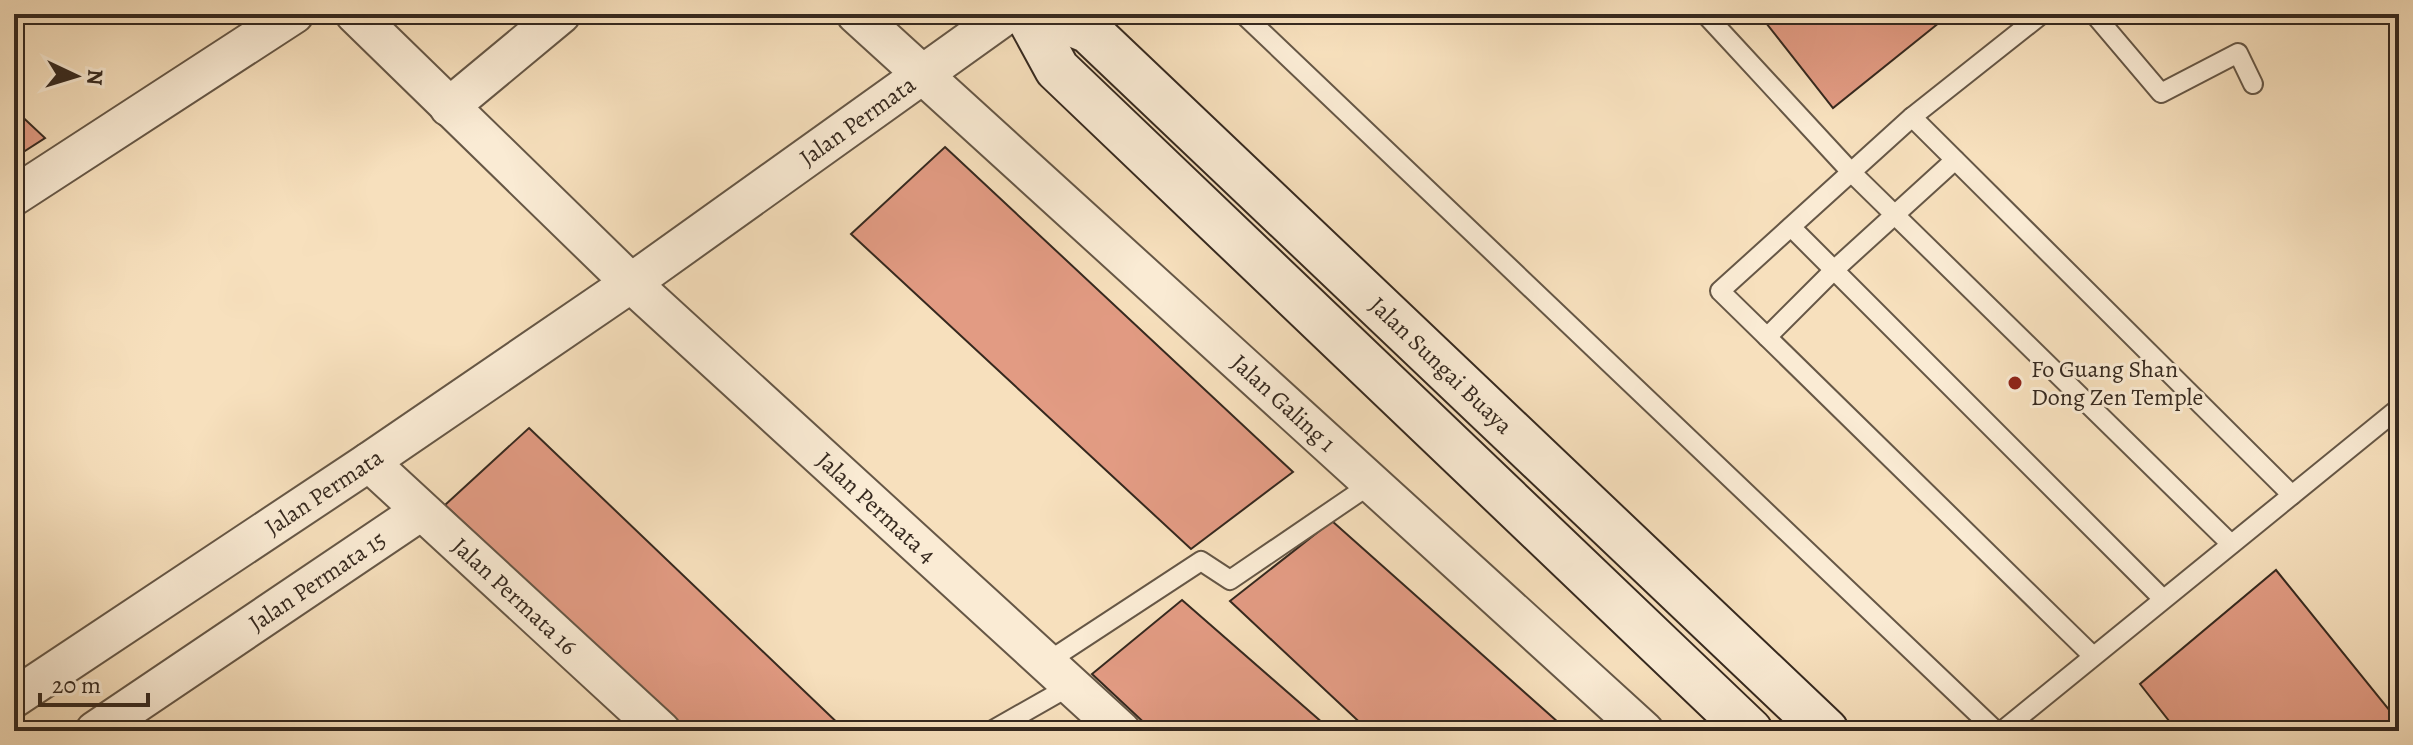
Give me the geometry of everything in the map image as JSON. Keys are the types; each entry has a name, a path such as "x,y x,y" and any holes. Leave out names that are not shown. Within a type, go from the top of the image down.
{"street":[{"path":"14,196 294,14"},
{"path":"355,14 631,283"},
{"path":"449,107 561,14"},
{"name":"Jalan Galing 1","path":"856,14 1644,731"},
{"name":"Jalan Permata","path":"14,698 631,283 1007,14"},
{"name":"Jalan Sungai Buaya","path":"1027,14 1057,69 1750,731"},
{"name":"Jalan Sungai Buaya","path":"1048,14 1089,31 1826,731"},
{"name":"Jalan Permata 4","path":"631,283 1121,731"},
{"name":"Jalan Permata 16","path":"369,462 649,728"},
{"name":"Jalan Permata 15","path":"95,731 421,511"}],"lane":[{"path":"1243,14 1999,731 2399,408"},
{"path":"1705,14 1851,172 2231,544"},
{"path":"2042,14 1912,117 1720,291 2093,656"},
{"path":"2094,14 2161,93 2238,53 2253,84"},
{"path":"1912,117 2292,495"},
{"path":"1767,337 1834,270 1955,160"},
{"path":"1791,227 2163,599"},
{"path":"991,731 1201,561 1227,581 1230,580 1371,484"}],"building":[{"path":"1759,14 1950,14 1833,108"},
{"path":"14,109 45,138 14,158"},
{"path":"945,147 1293,472 1191,549 851,234"},
{"path":"529,428 846,731 687,731 445,505"},
{"path":"1332,521 1568,731 1369,731 1230,601"},
{"path":"2276,570 2399,722 2399,731 2177,731 2140,684"},
{"path":"1182,600 1332,731 1153,731 1092,674"}],"place":[{"name":"Fo Guang Shan Dong Zen Temple","path":"2015,383"}]}
